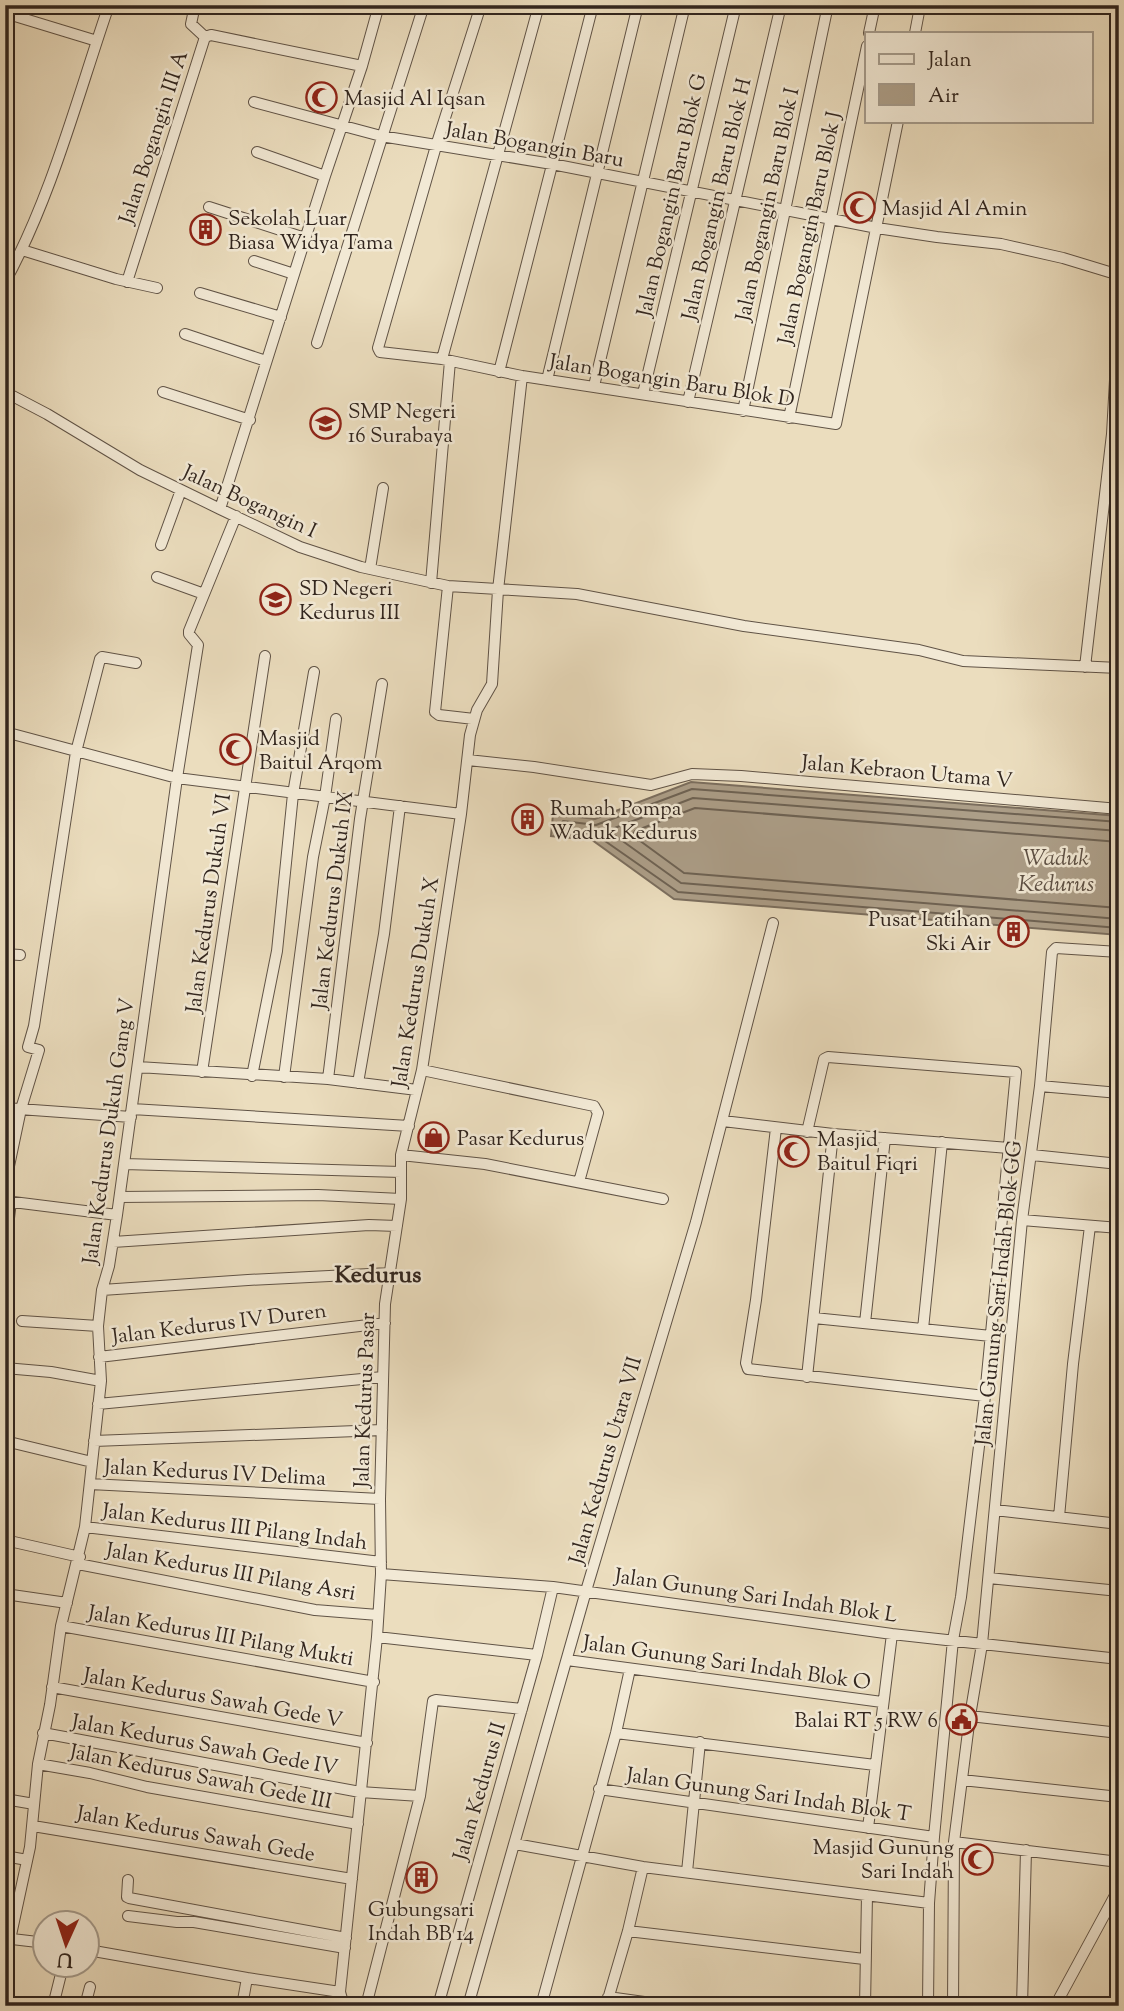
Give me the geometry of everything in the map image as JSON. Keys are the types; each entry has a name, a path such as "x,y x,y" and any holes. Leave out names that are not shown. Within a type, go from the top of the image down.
{"street":[{"path":"5,282 22,250 52,176 109,5"},
{"path":"195,5 191,24 205,37"},
{"path":"220,509 362,66 379,5"},
{"path":"317,343 424,5"},
{"path":"436,146 481,5"},
{"path":"431,583 446,360 538,5"},
{"path":"499,372 593,5"},
{"path":"547,380 638,5"},
{"path":"594,386 685,5"},
{"name":"Jalan Bogangin Baru Blok G","path":"643,394 736,5"},
{"name":"Jalan Bogangin Baru Blok H","path":"688,402 781,5"},
{"name":"Jalan Bogangin Baru Blok I","path":"743,411 828,5"},
{"path":"869,32 875,5"},
{"path":"915,32 919,12"},
{"path":"5,13 97,41"},
{"name":"Jalan Bogangin III A","path":"128,282 205,37 211,35 362,66"},
{"name":"Jalan Bogangin Baru Blok J","path":"789,418 865,56"},
{"name":"Jalan Bogangin Baru","path":"254,102 381,136 552,164 877,228 1001,244 1045,253 1119,275"},
{"path":"877,228 898,122"},
{"name":"Jalan Bogangin Baru Blok D","path":"436,146 378,348 380,352 446,360 499,372 832,425 838,422 877,228"},
{"path":"257,152 325,176"},
{"path":"209,207 305,238"},
{"path":"22,250 156,288"},
{"path":"254,261 294,274"},
{"path":"200,293 281,317"},
{"path":"1093,667 1112,434 1119,308"},
{"path":"185,334 266,361"},
{"name":"Jalan Kedurus Dukuh X","path":"401,1156 422,1070 474,719 492,684 498,590 523,376"},
{"name":"Jalan Bogangin I","path":"5,392 140,470 220,509 300,547 370,569 448,586 577,594 744,626 909,648 963,661 1119,668"},
{"path":"163,392 250,419"},
{"path":"370,569 383,488"},
{"path":"161,545 181,490"},
{"path":"157,577 204,594 236,516"},
{"path":"448,586 435,712 439,715 474,719"},
{"name":"Jalan Kedurus Dukuh Gang V","path":"32,1941 11,1937 33,1826 38,1764 61,1626 85,1527 101,1381 98,1325 102,1290 109,1266 120,1197 177,778 198,645 189,635 189,631 204,594"},
{"name":"Jalan Kedurus Dukuh VI","path":"202,1072 265,656"},
{"path":"5,1185 21,1109 39,1050 28,1047 34,1026 76,752 100,659 102,657 136,663"},
{"path":"252,1076 277,951 293,794 314,672"},
{"name":"Jalan Kedurus Dukuh IX","path":"328,1079 363,803 382,684"},
{"path":"284,1077 313,857 337,719"},
{"path":"5,732 177,778 461,814"},
{"name":"Jalan Kebraon Utama V","path":"468,760 651,785 692,774 782,779 1119,810"},
{"path":"358,1083 384,934 400,806"},
{"name":"Jalan Kedurus Utara VII","path":"468,2006 586,1591 696,1222 773,923"},
{"name":"Jalan Gunung Sari Indah Blok GG","path":"953,2006 954,1842 982,1644 1022,1220 1040,1086 1052,952 1056,948 1119,952"},
{"path":"5,954 20,955"},
{"path":"807,1132 824,1059 828,1057 1014,1071 1016,1075 985,1396 961,1597 953,1640 934,1837 929,1903 929,2006"},
{"path":"138,1067 328,1079 417,1090"},
{"path":"422,1070 594,1106 597,1113 579,1182"},
{"path":"1040,1086 1119,1093"},
{"path":"5,1108 409,1126"},
{"path":"723,1121 807,1132 1009,1147"},
{"path":"776,1128 746,1363 748,1369 985,1396"},
{"path":"807,1377 832,1134"},
{"path":"865,1323 885,1138"},
{"path":"923,1329 942,1142"},
{"path":"1032,1155 1119,1164"},
{"path":"401,1156 485,1164 663,1199"},
{"name":"Jalan Kedurus Pasar","path":"381,1562 385,1323 401,1199 401,1156"},
{"path":"124,1164 401,1172"},
{"path":"120,1197 318,1195 401,1199"},
{"path":"5,1252 8,1201 117,1215"},
{"path":"1022,1220 1119,1228"},
{"path":"113,1242 369,1224 397,1226"},
{"path":"1059,1517 1073,1364 1090,1226"},
{"path":"102,1290 390,1273"},
{"path":"814,1318 990,1336"},
{"path":"22,1321 98,1325"},
{"name":"Jalan Kedurus IV Duren","path":"99,1357 385,1323"},
{"path":"5,1368 51,1372 101,1381"},
{"path":"98,1404 383,1377"},
{"path":"94,1441 382,1430"},
{"path":"5,1441 92,1462"},
{"name":"Jalan Kedurus IV Delima","path":"90,1484 380,1499"},
{"path":"995,1510 1119,1524"},
{"name":"Jalan Kedurus III Pilang Indah","path":"85,1527 381,1562"},
{"name":"Jalan Kedurus III Pilang Asri","path":"5,1540 79,1560 316,1610 378,1615"},
{"path":"344,2006 341,1992 345,1943 374,1682 381,1562"},
{"name":"Jalan Gunung Sari Indah Blok L","path":"381,1574 553,1587 892,1634 1119,1660"},
{"path":"989,1578 1119,1591"},
{"name":"Jalan Kedurus II","path":"439,2006 537,1656 553,1587"},
{"path":"5,1594 67,1603"},
{"name":"Jalan Kedurus III Pilang Mukti","path":"61,1626 374,1682"},
{"path":"868,1828 892,1634"},
{"path":"377,1637 537,1656"},
{"name":"Jalan Gunung Sari Indah Blok O","path":"567,1660 882,1702"},
{"path":"541,2006 630,1669"},
{"name":"Jalan Kedurus Sawah Gede V","path":"52,1687 367,1743"},
{"path":"366,2006 420,1796 433,1701 522,1710"},
{"path":"970,1716 1119,1733"},
{"name":"Jalan Kedurus Sawah Gede IV","path":"43,1733 360,1792"},
{"path":"615,1733 875,1765"},
{"path":"687,1872 700,1742"},
{"name":"Jalan Kedurus Sawah Gede III","path":"38,1764 147,1787 358,1824"},
{"path":"962,1780 1119,1797"},
{"name":"Jalan Gunung Sari Indah Blok T","path":"599,1789 934,1837"},
{"path":"360,1792 420,1796"},
{"path":"5,1799 34,1804"},
{"name":"Jalan Kedurus Sawah Gede","path":"33,1826 352,1879"},
{"path":"954,1842 1119,1862"},
{"path":"515,1844 643,1867 929,1903"},
{"path":"1022,2006 1026,1850"},
{"path":"5,1856 27,1860"},
{"path":"643,1867 628,1931 607,2001 673,2006"},
{"path":"128,1880 129,1898 345,1943"},
{"path":"1055,2006 1119,1888"},
{"path":"865,2006 867,1895"},
{"path":"128,1916 194,1922 345,1943"},
{"path":"628,1931 864,1959"},
{"path":"102,1952 341,1992"},
{"path":"242,2006 247,1978"},
{"path":"53,2006 59,1980"},
{"path":"85,2006 90,1987"}],"water":[{"name":"Waduk Kedurus","path":"691,782 1119,816 1119,935 674,899 592,840 551,836 553,814 595,819"}],"place":[{"name":"Masjid Al Iqsan","path":"321,98"},
{"name":"Masjid Al Amin","path":"859,208"},
{"name":"Sekolah Luar Biasa Widya Tama","path":"205,230"},
{"name":"SMP Negeri 16 Surabaya","path":"325,423"},
{"name":"SD Negeri Kedurus III","path":"276,600"},
{"name":"Masjid Baitul Arqom","path":"236,750"},
{"name":"Rumah Pompa Waduk Kedurus","path":"527,820"},
{"name":"Pusat Latihan Ski Air","path":"1014,931"},
{"name":"Pasar Kedurus","path":"434,1138"},
{"name":"Masjid Baitul Fiqri","path":"794,1151"},
{"name":"Balai RT 5 RW 6","path":"961,1720"},
{"name":"Masjid Gunung Sari Indah","path":"977,1859"},
{"name":"Gubungsari Indah BB 14","path":"421,1877"}],"district":[{"name":"Kedurus","path":"378,1274"}]}
